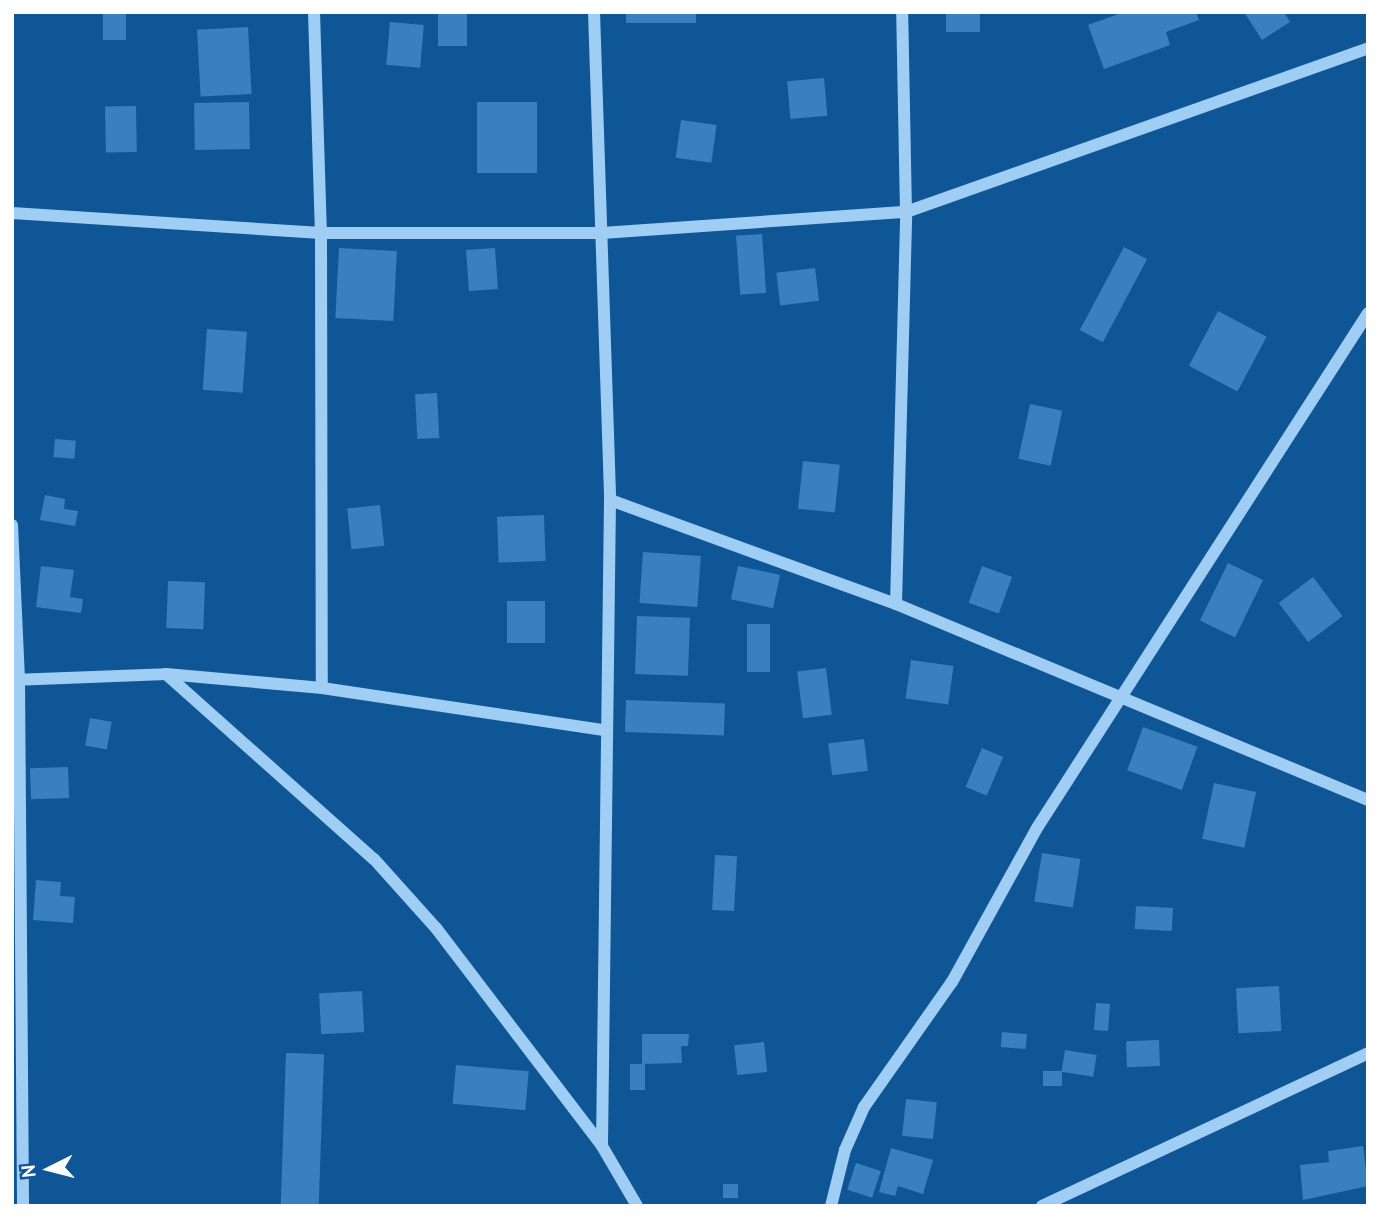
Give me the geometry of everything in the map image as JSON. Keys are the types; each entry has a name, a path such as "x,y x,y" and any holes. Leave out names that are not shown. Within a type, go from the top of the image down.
{"street":[{"path":"314,12 321,233 322,688"},
{"path":"594,12 610,500 604,730 602,1146"},
{"path":"896,604 906,212 902,12"},
{"path":"12,213 321,233 602,233 906,212 1368,48"},
{"path":"831,1206 845,1150 864,1107 952,982 1037,828 1368,313"},
{"path":"610,500 896,604 1118,700 1368,800"},
{"path":"12,525 23,1206"},
{"path":"15,680 166,674 322,688 604,730"},
{"path":"166,674 383,869 436,928 602,1146 638,1206"},
{"path":"1042,1206 1368,1053"}],"building":[{"path":"438,12 467,12 467,46 438,46"},
{"path":"626,12 696,12 696,23 626,23"},
{"path":"946,12 980,12 980,32 946,32"},
{"path":"1124,12 1196,12 1199,20 1166,32 1170,45 1104,69 1088,25"},
{"path":"1244,12 1284,12 1290,22 1262,40"},
{"path":"103,14 126,14 126,40 103,40"},
{"path":"390,22 424,25 420,68 386,65"},
{"path":"248,27 252,94 201,97 197,30"},
{"path":"824,78 827,116 790,119 787,81"},
{"path":"249,102 250,149 195,150 194,103"},
{"path":"477,102 537,102 537,173 477,173"},
{"path":"136,106 137,152 106,153 105,107"},
{"path":"681,120 717,125 711,163 676,158"},
{"path":"762,234 766,293 740,295 736,236"},
{"path":"1124,247 1147,259 1103,342 1080,330"},
{"path":"339,248 397,251 393,321 335,318"},
{"path":"495,248 498,289 469,291 466,250"},
{"path":"815,268 819,301 780,306 776,273"},
{"path":"1218,311 1267,337 1237,392 1189,366"},
{"path":"207,329 247,332 243,393 203,390"},
{"path":"437,393 439,438 417,439 415,394"},
{"path":"1030,404 1062,411 1051,466 1018,459"},
{"path":"55,439 76,441 74,459 53,457"},
{"path":"803,461 840,465 835,513 798,509"},
{"path":"45,495 65,499 64,509 78,511 75,526 40,520"},
{"path":"380,505 384,546 351,549 347,508"},
{"path":"544,515 546,561 499,563 497,517"},
{"path":"643,552 701,556 697,607 639,603"},
{"path":"1228,563 1263,580 1235,638 1200,621"},
{"path":"41,566 74,570 70,597 83,599 81,613 36,607"},
{"path":"738,566 780,575 773,608 731,599"},
{"path":"982,566 1012,577 999,614 969,603"},
{"path":"1313,577 1342,616 1308,642 1279,603"},
{"path":"168,581 205,582 203,629 166,628"},
{"path":"507,601 545,601 545,643 507,643"},
{"path":"637,616 690,618 688,676 635,674"},
{"path":"747,624 770,624 770,672 747,672"},
{"path":"911,660 954,666 948,705 906,699"},
{"path":"826,668 832,715 803,718 797,672"},
{"path":"626,700 725,703 724,735 625,732"},
{"path":"90,718 112,722 107,749 85,746"},
{"path":"1143,727 1198,747 1182,790 1127,770"},
{"path":"864,739 868,771 832,775 828,743"},
{"path":"982,748 1003,757 987,796 966,787"},
{"path":"68,767 69,798 31,799 30,768"},
{"path":"1214,783 1256,792 1244,848 1202,839"},
{"path":"1042,853 1081,859 1073,907 1034,901"},
{"path":"715,855 737,856 734,911 712,910"},
{"path":"36,880 61,882 60,896 75,897 73,923 33,920"},
{"path":"1136,906 1173,908 1172,931 1135,929"},
{"path":"1279,986 1281,1031 1238,1033 1236,988"},
{"path":"362,991 364,1032 321,1034 319,993"},
{"path":"1096,1003 1110,1004 1108,1031 1094,1030"},
{"path":"1002,1032 1027,1034 1026,1049 1001,1047"},
{"path":"642,1034 689,1034 688,1046 681,1046 682,1063 642,1064"},
{"path":"1159,1040 1160,1066 1127,1067 1126,1041"},
{"path":"764,1042 767,1072 737,1075 734,1045"},
{"path":"1065,1050 1097,1055 1093,1077 1062,1072"},
{"path":"286,1053 324,1054 319,1206 281,1206"},
{"path":"630,1064 645,1064 645,1090 630,1090"},
{"path":"456,1065 529,1071 525,1110 453,1104"},
{"path":"1043,1071 1062,1071 1062,1086 1043,1086"},
{"path":"906,1099 937,1102 933,1139 902,1136"},
{"path":"1363,1146 1368,1186 1303,1200 1300,1165 1329,1162 1328,1151"},
{"path":"891,1148 933,1160 923,1194 898,1186 895,1196 879,1192"},
{"path":"856,1163 881,1171 872,1198 847,1190"},
{"path":"723,1184 738,1184 738,1198 723,1198"}]}
